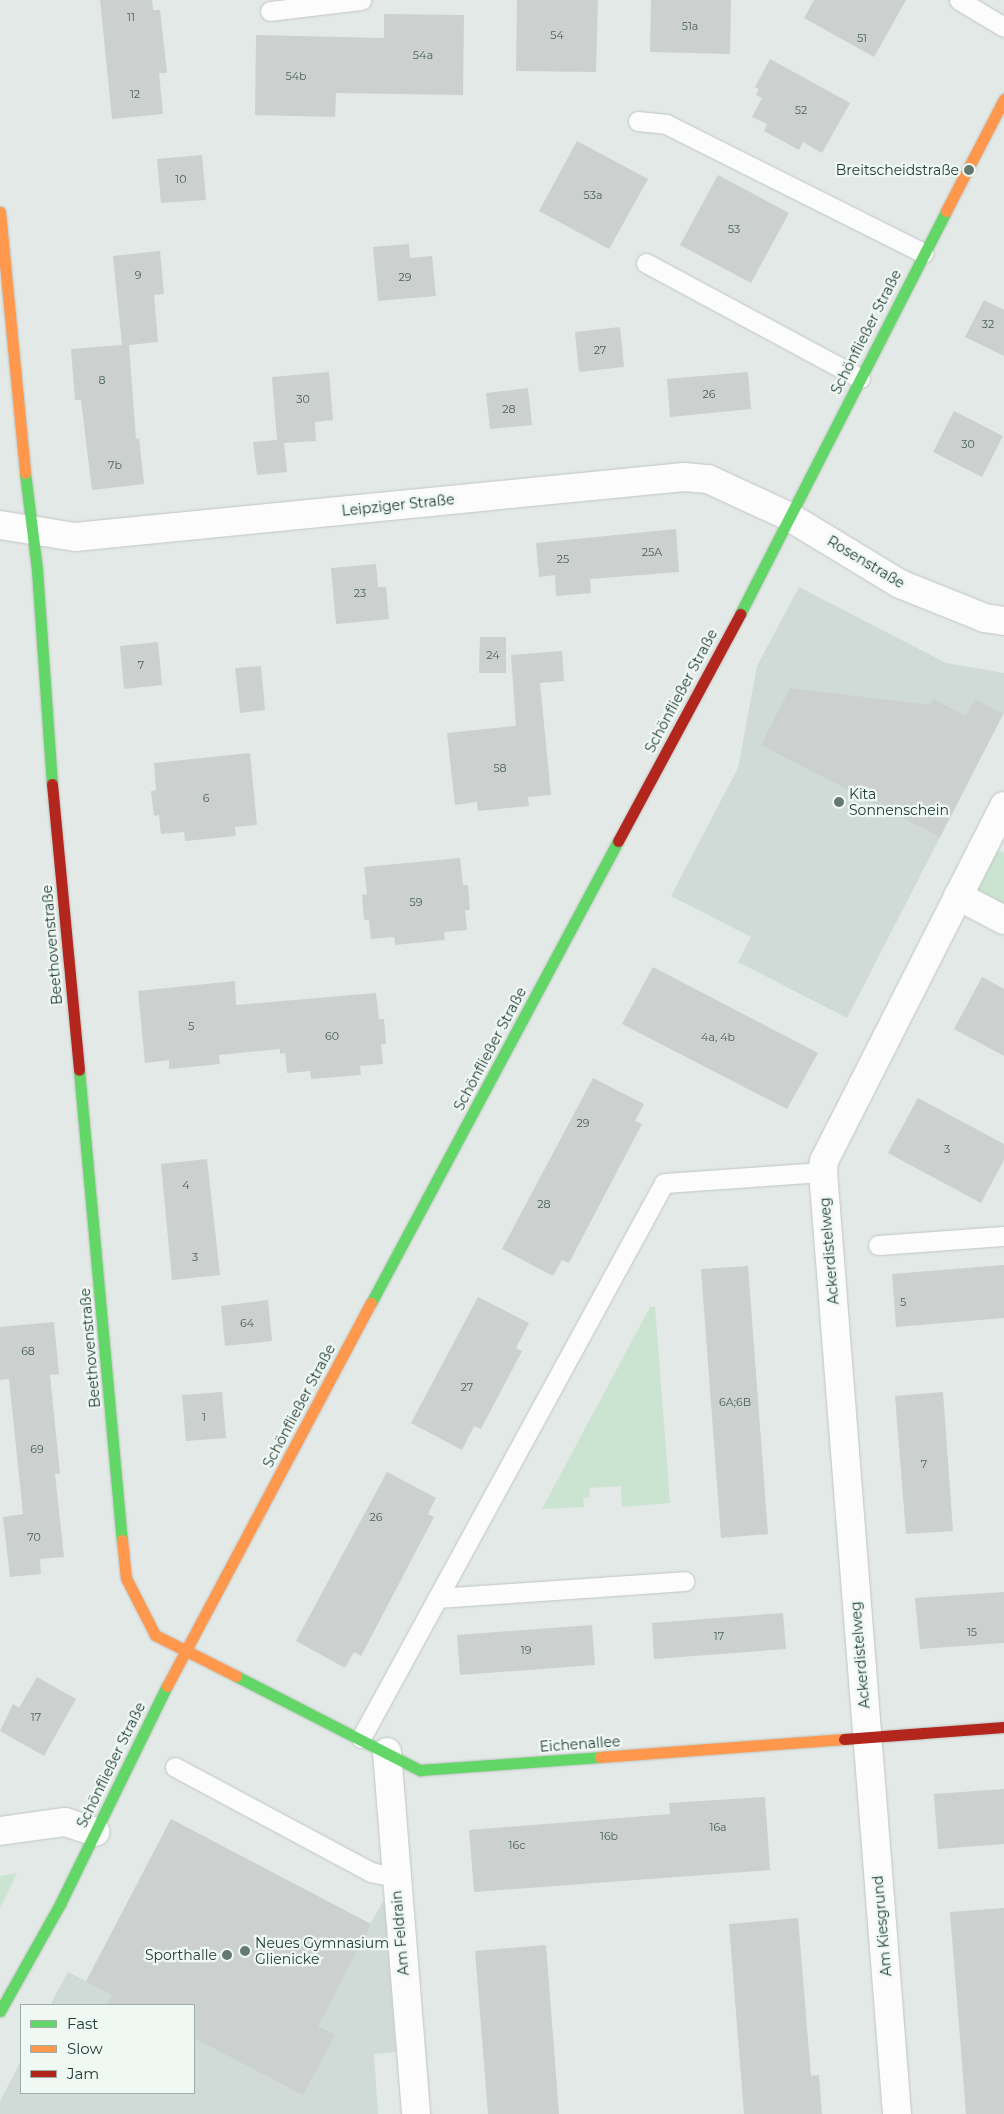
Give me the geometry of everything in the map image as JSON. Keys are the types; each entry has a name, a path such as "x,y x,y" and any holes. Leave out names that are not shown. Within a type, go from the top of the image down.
{"street":[{"name":"Schönfließer Straße","path":"0,2011 60,1904 186,1650 755,585 788,516 1004,99"},
{"name":"Beethovenstraße","path":"0,212 31,532 37,570 49,751 126,1578 155,1635 186,1650"},
{"name":"Leipziger Straße","path":"0,525 31,532 75,537 684,477 708,479 788,516"},
{"name":"Rosenstraße","path":"788,516 900,584 984,618 1004,622"},
{"name":"Ackerdistelweg","path":"867,1738 823,1172 824,1161 1004,806"},
{"path":"958,896 1004,920"},
{"name":"Eichenallee","path":"186,1650 361,1738 420,1770 1004,1727"},
{"name":"Am Kiesgrund","path":"867,1738 897,2114"},
{"name":"Am Feldrain","path":"387,1752 395,1877 416,2114"},
{"path":"0,1831 65,1822 95,1832"}],"lane":[{"path":"270,11 361,0"},
{"path":"960,0 1004,27"},
{"path":"638,120 666,124 924,253"},
{"path":"646,263 860,378"},
{"path":"361,1738 664,1183 823,1172"},
{"path":"878,1245 1004,1236"},
{"path":"437,1598 684,1581"},
{"path":"175,1767 371,1872 395,1877"}],"shaded area":[{"name":"Kita Sonnenschein","path":"799,587 946,663 1004,673 1004,713 847,1018 738,962 751,937 671,896 738,768 757,666"},
{"name":"Neues Gymnasium Glienicke","path":"171,1819 370,1924 384,1900 396,2052 374,2054 378,2114 0,2114 0,2101 20,2063 20,2094 195,2094 195,2004 51,2004 68,1972 86,1981"}],"green space":[{"path":"998,850 1004,853 1004,910 975,895"},
{"path":"650,1307 655,1307 670,1503 622,1507 621,1486 589,1488 590,1497 583,1498 584,1507 542,1509"},
{"path":"17,1873 0,1908 0,1876"}],"building":[{"path":"100,0 152,0 153,10 160,10 167,73 159,73 163,114 112,119"},
{"path":"517,0 598,0 596,72 516,71"},
{"path":"651,0 731,0 730,54 650,52"},
{"path":"814,0 906,0 874,57 804,18"},
{"path":"384,14 464,15 463,95 336,93 335,117 255,115 256,35 384,38"},
{"path":"770,59 850,103 822,153 803,142 799,150 764,131 767,124 752,117 762,98 756,95 759,89 755,87"},
{"path":"577,141 648,179 609,249 539,211"},
{"path":"202,155 206,200 161,203 157,159"},
{"path":"718,175 789,213 751,283 680,245"},
{"path":"409,244 410,258 432,256 436,296 378,301 373,247"},
{"path":"160,251 164,294 154,295 158,342 129,345 136,439 139,438 144,484 92,490 81,400 75,400 71,349 122,345 113,256"},
{"path":"984,300 1004,310 1004,356 965,337"},
{"path":"620,327 624,367 579,372 575,332"},
{"path":"329,372 333,420 315,422 316,441 284,443 287,472 257,475 253,442 277,440 272,377"},
{"path":"748,372 751,409 670,417 667,379"},
{"path":"528,388 532,425 490,429 486,393"},
{"path":"954,411 1003,436 982,477 933,452"},
{"path":"676,529 679,572 590,579 591,593 556,596 555,575 539,577 536,543"},
{"path":"376,564 378,587 386,587 389,619 336,624 331,568"},
{"path":"480,637 506,637 506,673 479,673"},
{"path":"158,642 162,685 124,689 120,646"},
{"path":"562,651 564,681 540,683 551,795 528,797 529,806 478,811 477,802 455,805 447,733 516,726 511,655"},
{"path":"261,666 265,710 240,713 235,668"},
{"path":"790,688 930,705 933,699 966,716 975,699 1003,714 940,837 761,745"},
{"path":"250,753 257,825 235,827 236,836 185,841 184,832 161,834 159,815 154,816 151,791 156,790 154,763"},
{"path":"460,858 463,885 468,885 470,910 465,910 467,930 444,932 445,940 395,945 394,937 371,939 369,920 364,920 362,895 367,894 364,867"},
{"path":"653,967 818,1053 787,1109 622,1024"},
{"path":"982,977 1004,989 1004,1056 954,1029"},
{"path":"235,981 236,1005 376,993 379,1019 384,1019 386,1044 381,1044 383,1064 360,1066 361,1075 311,1079 310,1071 287,1073 285,1053 280,1054 280,1049 219,1055 220,1064 169,1069 169,1060 145,1063 138,991"},
{"path":"593,1078 644,1104 635,1121 642,1124 569,1263 562,1260 553,1276 502,1249"},
{"path":"918,1098 1004,1144 1004,1160 981,1203 888,1153"},
{"path":"207,1159 220,1275 172,1280 161,1164"},
{"path":"1004,1265 1004,1318 896,1327 892,1274"},
{"path":"748,1266 768,1534 721,1538 701,1269"},
{"path":"478,1297 529,1323 516,1348 522,1351 481,1429 474,1426 462,1450 411,1423"},
{"path":"268,1300 272,1341 225,1346 221,1306"},
{"path":"54,1322 59,1374 50,1375 60,1474 55,1474 64,1557 40,1559 41,1574 10,1577 3,1517 23,1514 9,1379 0,1380 0,1327"},
{"path":"222,1392 226,1438 186,1441 182,1395"},
{"path":"943,1392 953,1531 906,1534 895,1396"},
{"path":"387,1472 436,1498 428,1514 434,1517 361,1656 354,1652 345,1668 296,1641"},
{"path":"1004,1592 1004,1643 920,1649 915,1598"},
{"path":"783,1613 786,1649 654,1659 652,1623"},
{"path":"592,1625 595,1665 460,1675 457,1635"},
{"path":"37,1677 76,1699 44,1756 0,1731 13,1704 19,1708"},
{"path":"1004,1789 1004,1844 938,1849 934,1794"},
{"path":"765,1797 770,1870 474,1892 469,1830 670,1814 669,1803"},
{"name":"Neues Gymnasium Glienicke","path":"171,1819 371,1924 318,2026 335,2035 303,2095 195,2039 195,2004 108,2004 112,1995 86,1982"},
{"path":"1004,1908 1004,2114 966,2114 950,1912"},
{"path":"798,1918 811,2076 819,2075 822,2114 744,2114 729,1924"},
{"path":"546,1945 559,2114 488,2114 475,1951"}],"traffic: fast":[{"path":"740,614 946,211"},
{"path":"25,473 37,570 52,784"},
{"path":"371,1303 618,841"},
{"path":"79,1070 122,1540"},
{"path":"236,1676 420,1770 600,1757"},
{"path":"0,2011 60,1904 167,1686"}],"traffic: slow":[{"path":"946,211 1004,99"},
{"path":"0,212 25,473"},
{"path":"167,1686 371,1303"},
{"path":"122,1540 126,1578 155,1635 236,1676"},
{"path":"600,1757 844,1739"}],"traffic: jam":[{"path":"618,841 740,614"},
{"path":"52,784 79,1070"},
{"path":"844,1739 1004,1727"}],"place":[{"name":"Breitscheidstraße","path":"969,170"},
{"name":"Kita Sonnenschein","path":"839,802"},
{"name":"Neues Gymnasium Glienicke","path":"245,1951"},
{"name":"Sporthalle","path":"227,1955"}]}
